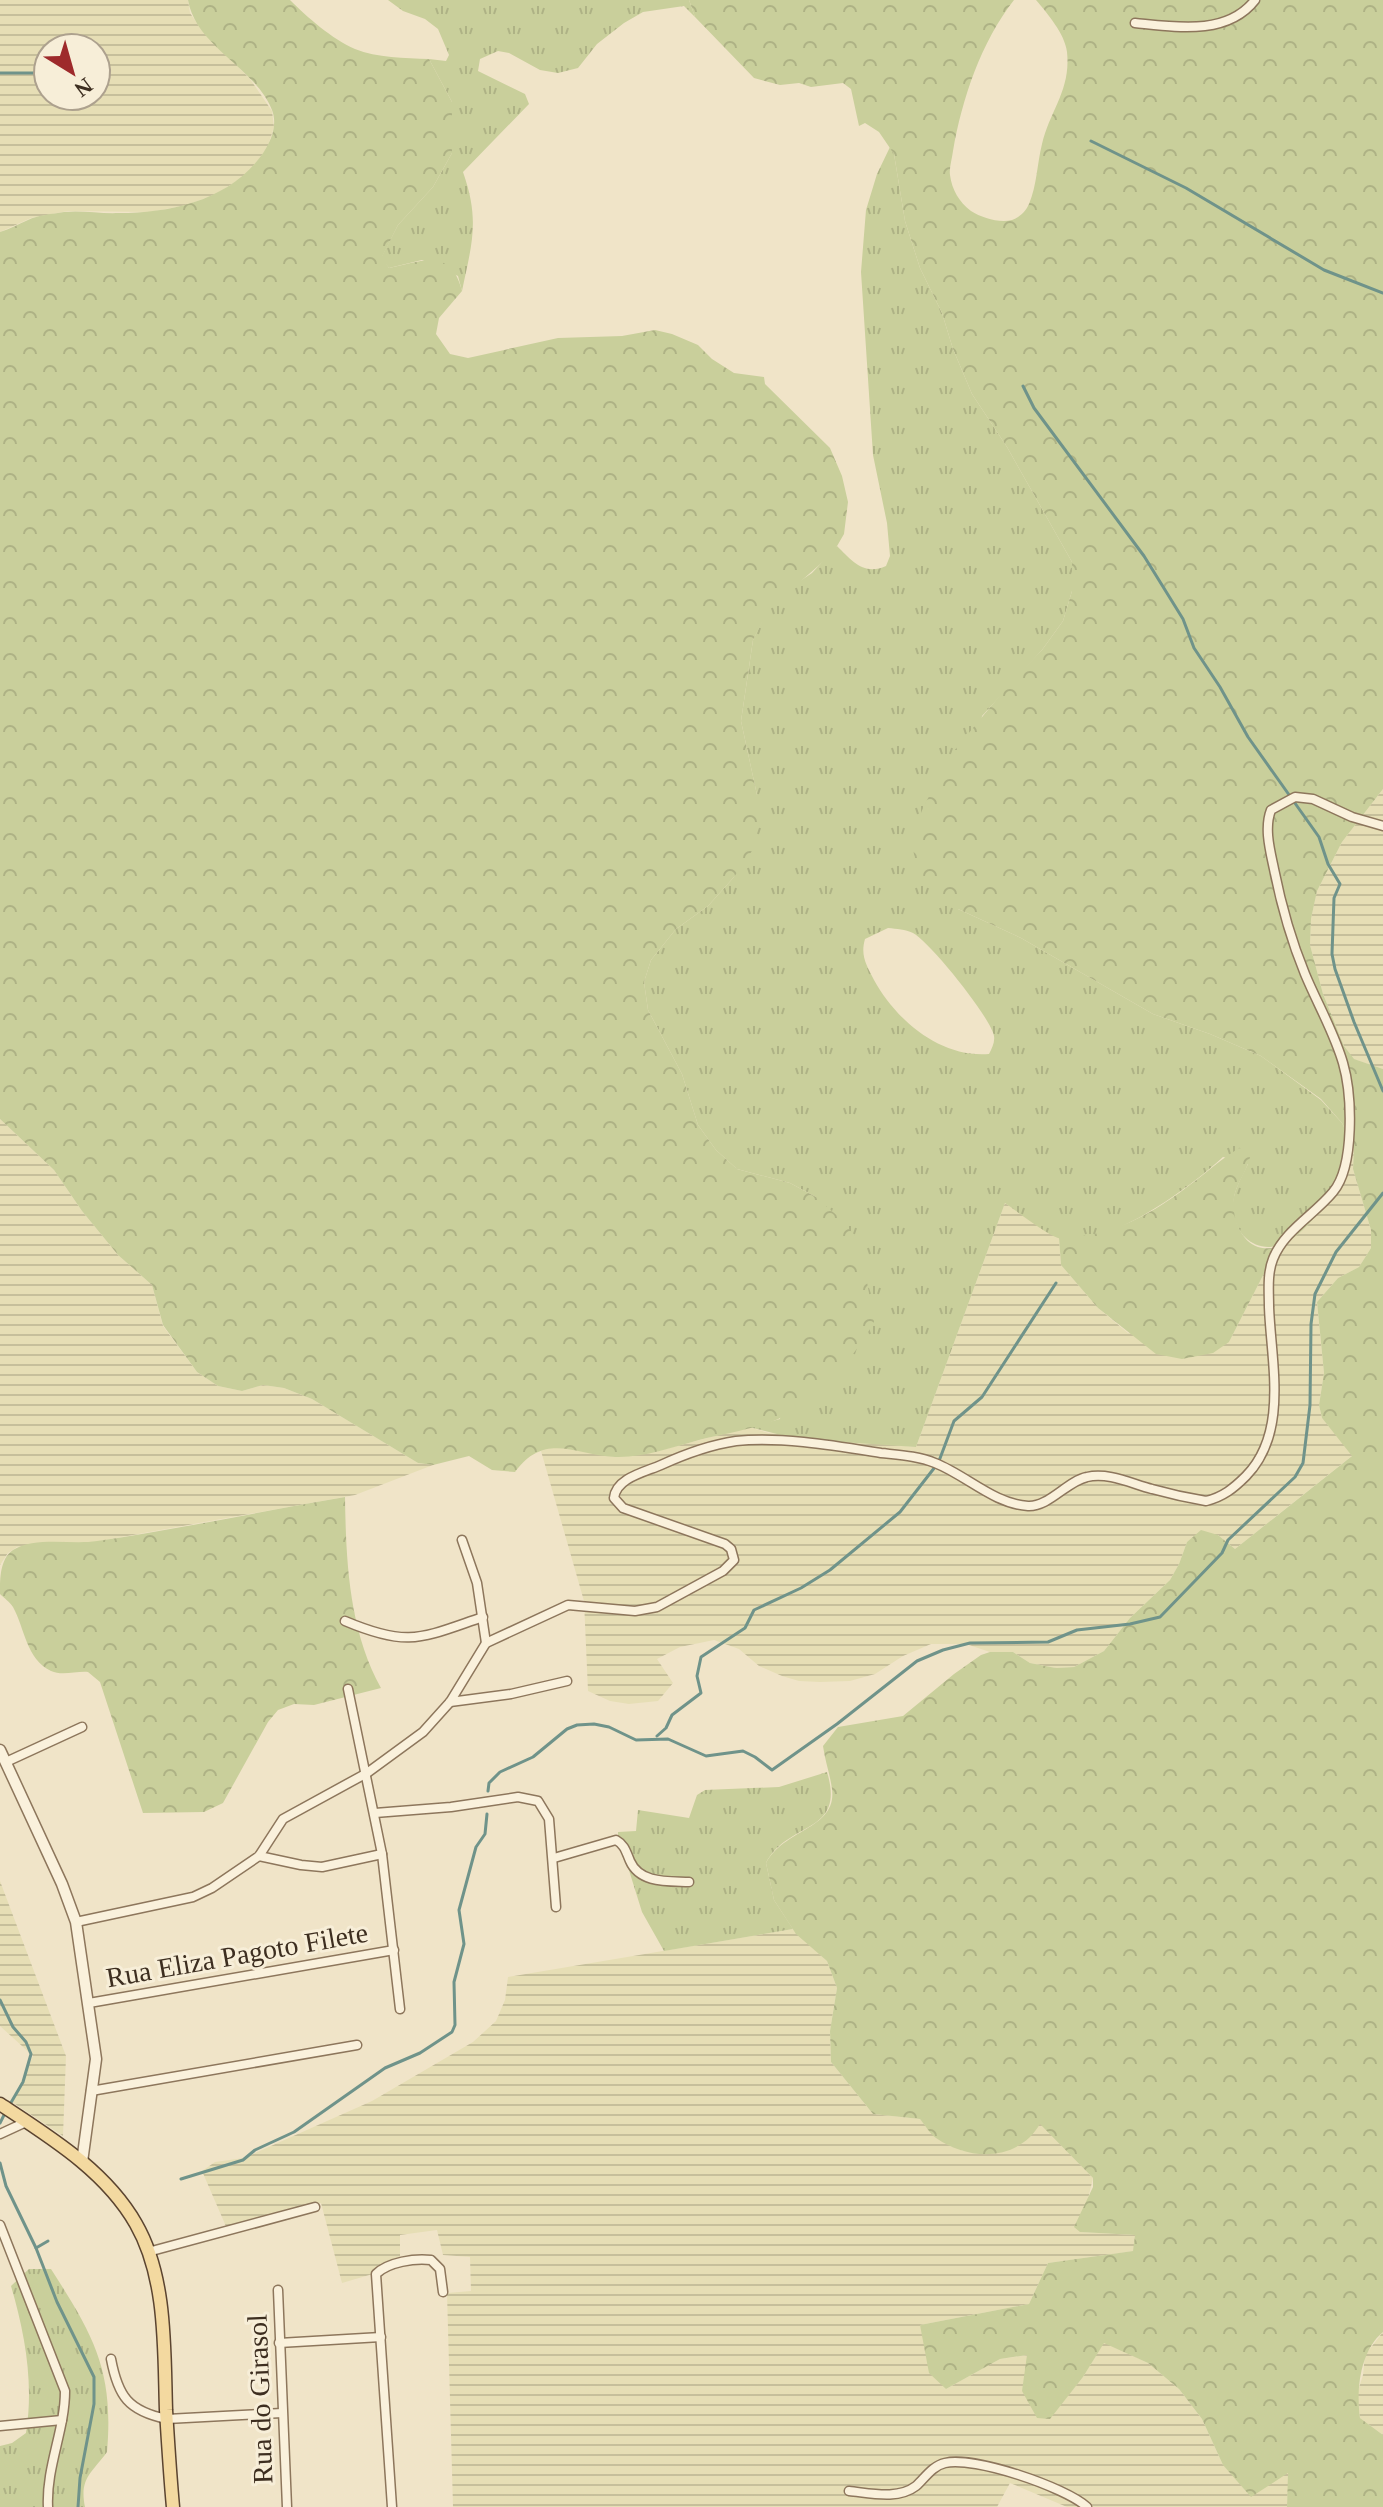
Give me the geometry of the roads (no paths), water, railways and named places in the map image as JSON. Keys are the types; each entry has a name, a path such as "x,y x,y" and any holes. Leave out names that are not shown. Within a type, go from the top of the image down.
{"main road":[{"path":"0,2104 82,2162 120,2201 135,2222 148,2252 160,2315 173,2507"}],"street":[{"path":"1135,23 1203,27 1232,20 1255,0"},
{"path":"76,1922 193,1897 212,1888 259,1856 283,1819 367,1773 423,1732 450,1702 486,1643 561,1607 577,1605 646,1610 730,1566 734,1560 733,1554 725,1544 623,1508 614,1498 614,1492 623,1482 678,1457 712,1445 758,1440 921,1458 965,1477 999,1498 1028,1506 1039,1504 1070,1484 1091,1476 1110,1477 1206,1501 1219,1498 1237,1485 1257,1465 1269,1435 1274,1406 1268,1282 1272,1260 1287,1236 1336,1189 1349,1144 1350,1109 1343,1062 1304,971 1281,904 1269,841 1268,817 1271,810 1295,797 1313,799 1352,817 1383,826"},
{"path":"462,1540 473,1568 486,1643"},
{"path":"345,1621 400,1639 432,1634 483,1617"},
{"path":"450,1702 511,1694 567,1681"},
{"path":"348,1689 382,1854 400,2009"},
{"path":"6,1762 82,1727"},
{"path":"0,1750 62,1884 76,1922 96,2059 82,2162"},
{"path":"375,1813 526,1797 542,1805 551,1828 556,1907"},
{"path":"554,1858 619,1840 633,1868 643,1876 689,1882"},
{"path":"259,1856 322,1867 382,1854"},
{"name":"Rua Eliza Pagoto Filete","path":"89,2003 394,1950"},
{"path":"91,2091 357,2045"},
{"path":"0,2134 20,2118"},
{"path":"148,2252 315,2207"},
{"path":"0,2225 63,2381 65,2401 47,2486 48,2507"},
{"path":"392,2507 378,2271 393,2265 431,2260 440,2269 443,2292"},
{"name":"Rua do Girasol","path":"278,2290 287,2507"},
{"path":"279,2343 381,2337"},
{"path":"111,2359 115,2383 126,2400 146,2413 167,2419 282,2413"},
{"path":"0,2426 62,2420"},
{"path":"849,2491 902,2494 940,2464 959,2463 1022,2477 1074,2498 1087,2507"}],"waterway":[{"path":"0,73 32,73"},
{"path":"1091,141 1186,188 1324,270 1383,293"},
{"path":"1023,386 1034,408 1144,556 1183,619 1194,648 1248,737 1319,837 1328,864 1340,884 1334,898 1332,954 1335,969 1383,1091"},
{"path":"488,1791 489,1783 500,1772 533,1757 567,1729 577,1725 609,1727 636,1740 668,1739 706,1756 743,1751 772,1770 917,1661 943,1650 970,1643 1048,1642 1077,1630 1160,1617 1222,1553 1228,1540 1295,1477 1303,1463 1310,1405 1311,1324 1315,1294 1336,1252 1383,1193"},
{"path":"939,1461 954,1421 982,1397 1056,1283"},
{"path":"657,1736 666,1728 672,1715 701,1693 697,1676 701,1657 745,1628 754,1610 801,1588 830,1570 900,1512 935,1467"},
{"path":"181,2179 243,2160 255,2150 294,2132 385,2068 420,2053 452,2032 455,2025 454,1982 464,1944 459,1910 476,1847 485,1834 487,1814"},
{"path":"0,2000 31,2054 23,2082 9,2106"},
{"path":"0,2123 5,2113"},
{"path":"0,2163 6,2186 94,2377 94,2404 80,2478 78,2507"},
{"path":"36,2248 48,2241"}]}
